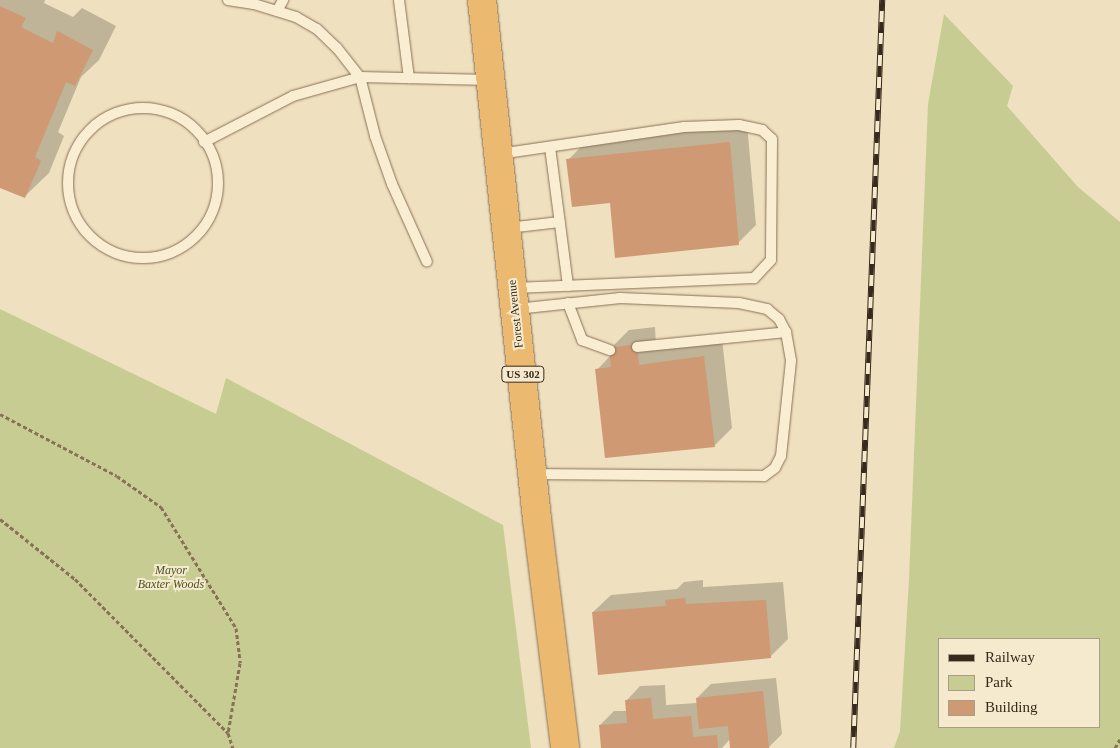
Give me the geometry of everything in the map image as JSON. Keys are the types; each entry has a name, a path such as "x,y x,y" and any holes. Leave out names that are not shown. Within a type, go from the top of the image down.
{"highway":[{"name":"Forest Avenue","path":"482,0 533,474 565,748"}],"lane":[{"path":"228,0 277,11 317,29 337,48 360,77 375,136 392,184 427,262"},
{"path":"277,11 283,0"},
{"path":"400,0 409,78"},
{"path":"204,142 293,96 360,77 491,80"},
{"path":"136,109 160,110 181,119 200,134 204,142 212,154 218,176 216,200 208,222 192,240 173,252 150,258 124,256 100,245 81,226 70,203 68,177 74,152 89,131 111,115 136,109"},
{"path":"499,154 684,127 739,125 762,130 772,139 771,260 754,278 568,286 515,298"},
{"path":"550,147 568,286"},
{"path":"507,228 560,222"},
{"path":"515,298 568,304 620,298 739,303 767,309 779,319 786,332 791,361 781,456 775,468 764,476 533,474"},
{"path":"568,304 582,340 610,350"},
{"path":"638,346 786,332"}],"path":[{"path":"0,414 117,476 161,507 236,628 240,663 228,733"},
{"path":"0,519 75,579 228,733 234,748"},
{"path":"1115,748 1120,739"}],"green space":[{"path":"944,14 1013,86 1007,106 1078,187 1120,222 1120,748 894,748 900,731 909,579 928,104"},
{"name":"Mayor Baxter Woods","path":"0,309 216,414 226,378 503,525 531,748 0,748"}],"building":[{"path":"0,6 26,18 21,27 53,43 57,31 93,50 75,86 66,82 35,157 41,161 25,198 0,188"},
{"path":"730,142 739,245 615,258 610,203 572,207 566,159"},
{"path":"637,344 639,365 704,356 715,447 605,458 595,369 611,367 609,348"},
{"path":"685,598 686,604 766,600 771,658 598,675 592,612 666,606 665,600"},
{"path":"763,691 769,748 730,748 728,726 699,729 696,698"},
{"path":"651,698 653,719 691,716 693,737 717,735 718,748 601,748 599,725 627,723 625,700"}],"railway":[{"path":"853,748 882,0"}]}
